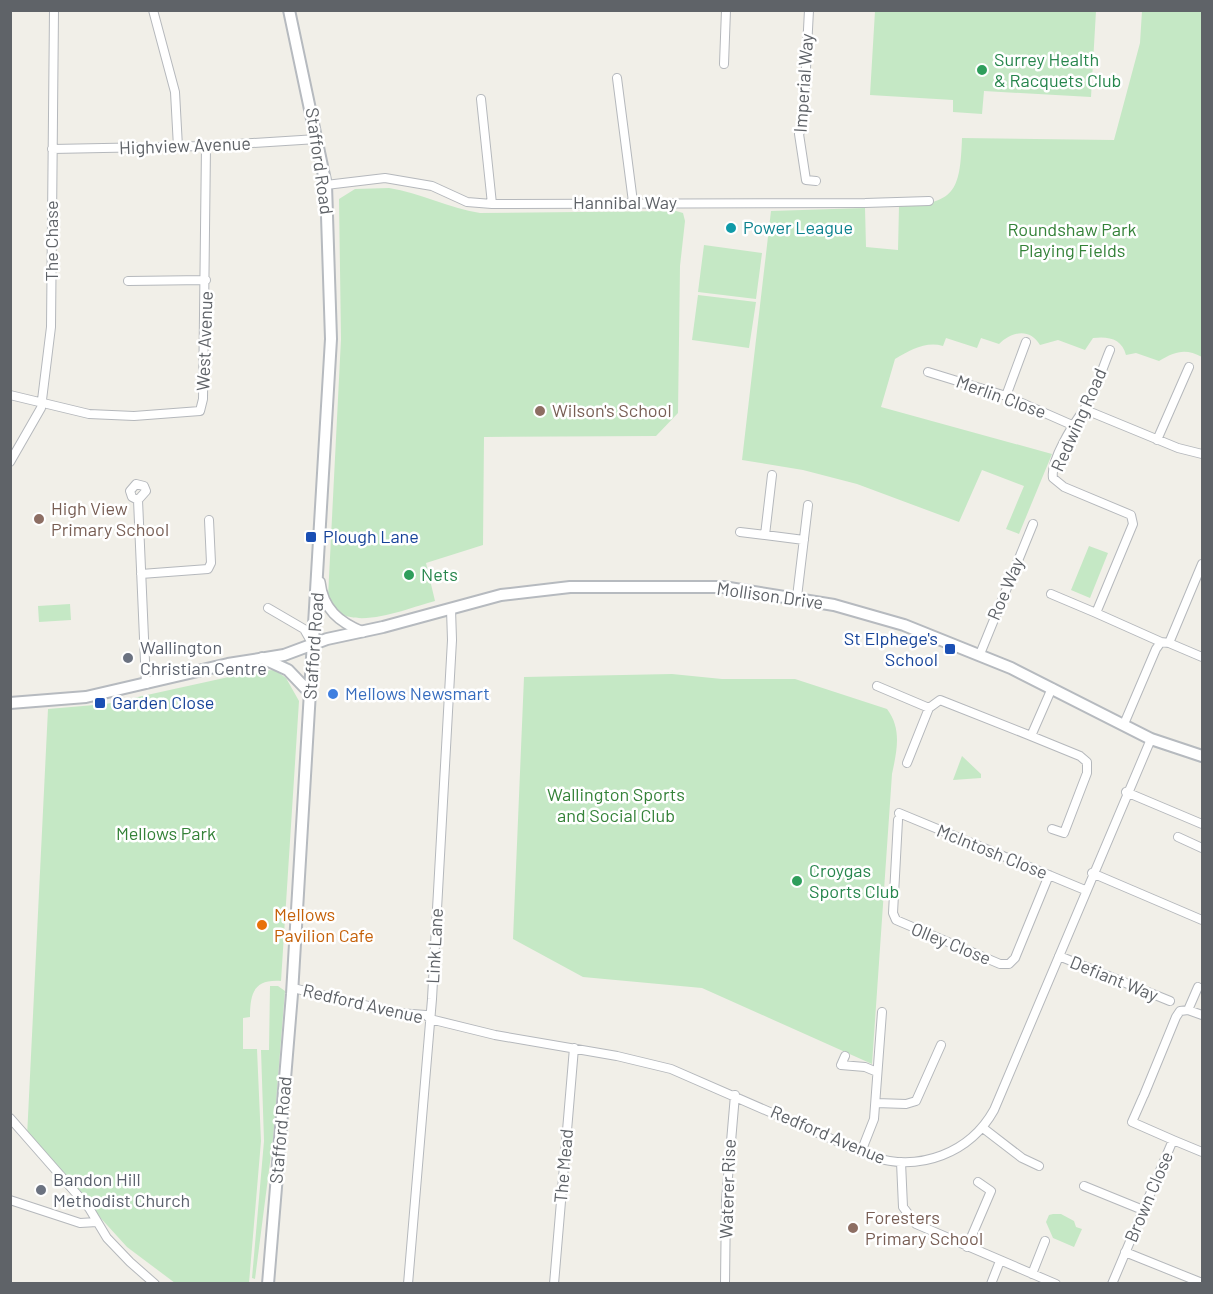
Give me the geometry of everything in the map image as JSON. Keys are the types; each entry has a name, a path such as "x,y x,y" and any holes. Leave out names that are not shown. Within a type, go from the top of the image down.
{"main road":[{"name":"Stafford Road","path":"268,1284 293,988 331,339 326,185 289,10"},
{"name":"Mollison Drive","path":"312,643 363,632 501,595 570,586 751,590 797,597 890,620 980,654 1151,739 1203,756"},
{"path":"10,703 86,697 287,654 312,643"},
{"path":"261,658 288,670 310,693"}],"street":[{"name":"The Chase","path":"10,462 33,425 42,404 51,327 54,10"},
{"path":"153,10 175,92 178,147"},
{"path":"724,64 726,10"},
{"name":"Imperial Way","path":"808,10 803,126 799,134 806,180 816,181"},
{"path":"616,78 633,202"},
{"path":"481,99 492,204"},
{"name":"Highview Avenue","path":"52,149 206,146 317,139"},
{"name":"West Avenue","path":"42,404 76,412 112,416 200,411 203,399 206,280 206,146"},
{"name":"Hannibal Way","path":"326,185 385,178 432,186 467,202 492,204 928,201"},
{"path":"128,281 206,280"},
{"path":"1006,396 1026,342"},
{"name":"Redwing Road","path":"1095,613 1133,524 1132,518 1131,515 1064,487 1053,478 1053,468 1072,425 1083,412 1110,350"},
{"path":"1157,440 1188,367"},
{"name":"Merlin Close","path":"928,372 1006,396 1072,425"},
{"path":"10,395 42,404"},
{"path":"1083,412 1093,413 1157,440 1203,454"},
{"path":"765,535 772,475"},
{"path":"138,500 146,684"},
{"path":"797,597 808,505"},
{"path":"141,574 208,569 211,562 209,520"},
{"name":"Roe Way","path":"980,654 1033,524"},
{"path":"740,532 804,540"},
{"path":"1124,724 1203,564"},
{"path":"319,571 323,599 329,610 345,624 363,632"},
{"path":"1051,594 1203,657"},
{"path":"268,608 304,629 312,643"},
{"name":"Link Lane","path":"408,1284 430,1020 452,640 451,609"},
{"path":"877,686 929,708"},
{"path":"1031,736 1052,688"},
{"path":"907,763 929,708 936,701 944,700 1080,756 1087,762 1087,773 1064,833 1052,829"},
{"name":"Redford Avenue","path":"293,988 398,1013 426,1015 430,1020 495,1035 574,1048 671,1070 735,1095 861,1152 901,1162 927,1160 945,1155 982,1128 994,1110 1126,792 1151,739"},
{"path":"1126,792 1203,824"},
{"name":"McIntosh Close","path":"898,816 1085,890"},
{"name":"Olley Close","path":"898,816 893,913 896,920 1000,964 1009,964 1015,958 1049,875"},
{"path":"1178,837 1203,848"},
{"path":"1092,873 1203,920"},
{"name":"Defiant Way","path":"1059,956 1170,1001"},
{"path":"1188,1010 1198,987"},
{"path":"1173,1140 1132,1122 1176,1017 1180,1011 1188,1010 1203,1015"},
{"path":"861,1152 874,1123 882,1012"},
{"path":"876,1103 906,1104 916,1101 941,1045"},
{"name":"The Mead","path":"554,1284 574,1048"},
{"path":"845,1056 841,1065 865,1067 878,1072"},
{"name":"Waterer Rise","path":"725,1284 726,1200 735,1095"},
{"path":"10,1118 89,1208 102,1232 130,1263 155,1284"},
{"path":"982,1128 1022,1158 1038,1166"},
{"name":"Brown Close","path":"1112,1284 1173,1140 1203,1152"},
{"path":"901,1162 901,1198 906,1213 915,1224 1056,1284"},
{"path":"967,1247 991,1191 978,1182"},
{"path":"1084,1186 1143,1210"},
{"path":"10,1200 80,1223 97,1222"},
{"path":"1032,1274 1045,1241"},
{"path":"1125,1252 1203,1282"},
{"path":"991,1284 1000,1261"}],"green space":[{"name":"Surrey Health & Racquets Club","path":"875,11 1096,11 1091,97 984,91 982,114 953,112 953,100 870,95"},
{"name":"Roundshaw Park Playing Fields","path":"1142,11 1202,11 1202,357 1191,352 1181,352 1159,361 1136,353 1126,355 1118,342 1109,338 1093,338 1085,350 1058,340 1040,345 1031,336 1021,333 1009,336 999,344 981,338 977,348 946,338 943,346 924,346 895,359 881,407 1052,454 1019,534 1006,529 1024,486 982,470 959,522 857,484 803,470 742,460 771,211 865,208 866,247 898,250 899,206 932,202 951,192 959,171 962,138 1114,140 1140,43"},
{"name":"Wilson's School","path":"389,188 480,213 676,211 683,213 685,221 680,266 678,413 656,436 484,437 483,545 426,563 435,601 392,614 360,618 346,616 335,609 328,597 341,339 339,199 355,189"},
{"path":"704,245 762,253 756,299 698,292"},
{"path":"698,295 756,302 749,348 692,340"},
{"path":"1089,546 1108,553 1090,598 1071,590"},
{"path":"70,604 71,620 39,622 38,606"},
{"name":"Mellows Park","path":"275,670 286,678 299,701 281,981 265,982 259,985 251,1001 250,1017 243,1018 243,1049 257,1049 261,1141 249,1283 175,1283 127,1247 27,1137 48,709 106,704 256,671"},
{"name":"Wallington Sports and Social Club","path":"672,674 722,679 795,679 887,709 892,717 895,724 897,748 892,774 872,1064 702,988 583,977 513,939 524,677"},
{"path":"962,756 981,774 981,778 953,780"},
{"path":"270,986 278,986 285,991 273,1139 255,1279 252,1278 264,1141 261,1050 269,1050"},
{"path":"1061,1214 1074,1221 1076,1227 1082,1229 1074,1247 1053,1238 1046,1222 1049,1215"}],"place":[{"name":"Surrey Health & Racquets Club","path":"982,70"},
{"name":"Power League","path":"731,228"},
{"name":"Wilson's School","path":"540,411"},
{"name":"High View Primary School","path":"39,519"},
{"name":"Plough Lane","path":"311,537"},
{"name":"Nets","path":"409,575"},
{"name":"St Elphege's School","path":"950,649"},
{"name":"Wallington Christian Centre","path":"128,658"},
{"name":"Mellows Newsmart","path":"333,694"},
{"name":"Garden Close","path":"100,703"},
{"name":"Croygas Sports Club","path":"797,881"},
{"name":"Mellows Pavilion Cafe","path":"262,925"},
{"name":"Bandon Hill Methodist Church","path":"41,1190"},
{"name":"Foresters Primary School","path":"853,1228"}]}
